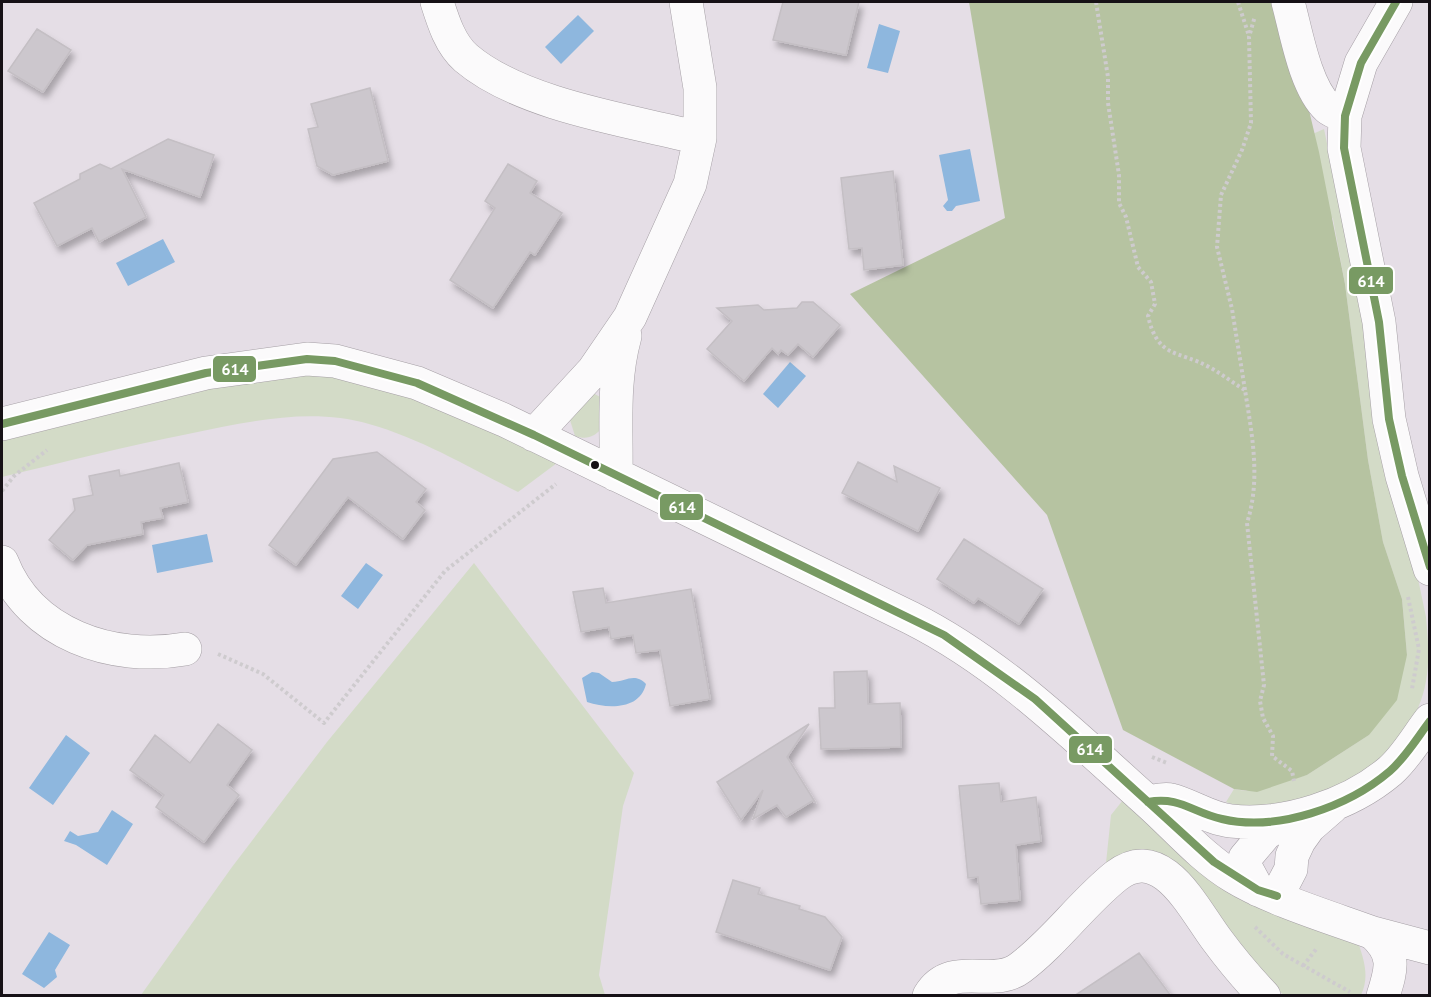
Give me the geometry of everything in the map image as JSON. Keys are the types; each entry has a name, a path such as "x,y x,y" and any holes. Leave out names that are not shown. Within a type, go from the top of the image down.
{"street":[{"path":"437,2 453,42 466,58 509,85 562,104 700,138"},
{"path":"534,435 593,371 630,317 690,184 700,138 700,87 686,2"},
{"path":"1396,2 1361,63 1345,116 1344,148 1379,322 1389,419 1402,476 1430,569"},
{"path":"1273,3 1301,53 1318,95 1329,109 1345,116"},
{"path":"616,475 616,366 630,317"},
{"path":"2,424 206,373 307,359 335,361 390,373 534,435 911,618 963,646 1035,699 1086,748 1214,862 1267,893 1373,933 1430,948"},
{"path":"2,562 18,596 29,608 56,627 88,642 114,649 140,653 185,649"},
{"path":"1148,802 1169,799 1230,821 1259,822 1298,815 1335,803 1373,784 1403,758 1430,720"},
{"path":"1267,893 1291,869 1292,856 1309,827 1335,803"},
{"path":"1267,893 1246,868 1245,858 1266,833 1298,815"},
{"path":"929,996 936,986 957,975 1010,985 1118,874 1135,867 1146,866 1157,869 1180,887 1232,960 1264,996"},
{"path":"1373,933 1385,943 1390,955 1390,975 1383,996"}],"path":[{"path":"1096,2 1108,77 1108,103 1119,176 1119,203 1126,217 1138,267 1151,282 1155,304 1148,316 1152,335 1169,352 1208,366 1245,390"},
{"path":"1238,2 1249,37 1251,123 1242,150 1221,195 1217,248 1232,309 1256,475 1253,504 1247,523 1264,685 1260,701 1263,718 1273,736 1272,756 1292,771 1298,815"},
{"path":"1249,37 1273,3"},
{"path":"2,491 14,476 51,446"},
{"path":"185,649 223,655 263,674 324,723 445,571 584,459"},
{"path":"1407,594 1419,649 1414,685 1410,695"},
{"path":"1146,754 1168,764"}],"green space":[{"path":"969,2 1272,2 1307,102 1319,152 1345,284 1368,460 1383,542 1402,599 1407,655 1397,700 1369,735 1307,775 1257,792 1234,789 1123,730 1047,515 850,294 1005,218"},
{"path":"1324,129 1426,617 1427,674 1418,708 1404,733 1376,763 1338,786 1300,801 1261,807 1243,806 1226,802 1234,789 1246,791 1307,775 1369,735 1407,655 1402,599 1383,542 1368,460 1345,284 1333,219 1324,207 1308,136"},
{"path":"328,374 430,400 557,463 518,492 389,430 347,419 301,417 278,418 210,429 2,477 2,436 236,378"},
{"path":"593,393 602,398 602,428 590,437 575,436 570,420"},
{"path":"474,563 634,773 623,806 599,975 605,995 141,995 232,867 327,742"},
{"path":"1123,800 1228,892 1359,945 1365,970 1365,983 1361,995 1284,995 1270,984 1202,897 1106,863 1111,815"}],"water":[{"path":"578,15 594,31 561,64 545,47"},
{"path":"879,24 900,31 888,73 867,68"},
{"path":"970,149 980,201 956,206 952,211 947,211 943,206 948,200 939,155"},
{"path":"163,239 175,262 128,286 116,263"},
{"path":"790,362 806,376 778,408 763,394"},
{"path":"207,534 213,562 157,573 152,545"},
{"path":"366,563 383,575 358,609 341,596"},
{"path":"592,672 599,673 612,682 634,678 646,684 643,693 630,703 613,706 595,704 587,702 582,678"},
{"path":"66,735 90,753 53,805 29,788"},
{"path":"112,810 133,824 107,865 76,845 64,841 70,831 78,836 98,832"},
{"path":"49,932 70,945 55,970 57,977 44,988 22,974"}],"building":[{"path":"783,2 859,2 846,55 773,40"},
{"path":"37,29 71,50 43,92 8,71"},
{"path":"370,88 388,161 333,175 317,166 308,129 318,127 311,104"},
{"path":"168,139 214,155 200,197 122,169 146,217 99,242 92,228 57,246 34,203 80,179 80,174 100,164 111,169"},
{"path":"508,164 537,181 530,193 562,213 535,255 530,252 493,308 450,280 495,208 485,201"},
{"path":"893,171 903,265 864,270 862,248 849,249 841,178"},
{"path":"802,302 813,302 840,325 813,357 798,344 788,355 781,350 778,354 772,348 744,381 707,349 732,321 717,308 758,305 764,310 797,308"},
{"path":"377,452 426,489 416,502 425,510 403,539 348,497 296,565 269,545 333,459"},
{"path":"858,462 897,482 894,466 940,488 918,531 842,493"},
{"path":"179,463 188,502 160,508 163,518 141,522 143,534 87,545 73,560 49,540 75,510 73,499 93,495 89,476 119,470 120,476"},
{"path":"964,539 1043,589 1019,624 978,598 974,603 937,579"},
{"path":"603,588 606,603 691,589 710,699 670,706 660,650 636,653 633,635 611,639 609,627 581,632 573,592"},
{"path":"867,671 868,704 900,703 901,747 821,749 819,708 835,708 834,672"},
{"path":"218,724 252,750 227,785 239,795 204,842 156,807 164,795 130,770 155,735 190,763"},
{"path":"809,724 787,757 815,802 812,801 786,817 777,805 753,819 763,790 741,820 717,782"},
{"path":"999,783 1001,802 1036,797 1041,841 1016,845 1020,900 981,904 978,877 968,878 959,786"},
{"path":"733,880 760,888 758,894 800,906 799,909 825,917 842,937 830,970 716,932"},
{"path":"1139,953 1171,996 1074,996"}],"transit line":[{"name":"614","path":"1396,2 1361,63 1345,116 1344,148 1379,322 1389,419 1402,476 1430,567"},
{"name":"614","path":"2,424 206,373 307,359 335,361 417,383 534,435 944,635 1035,699 1214,862 1258,890 1277,896"},
{"name":"614","path":"1148,802 1169,801 1222,819 1243,822 1266,822 1311,813 1354,796 1390,771 1406,754 1430,721"}]}
